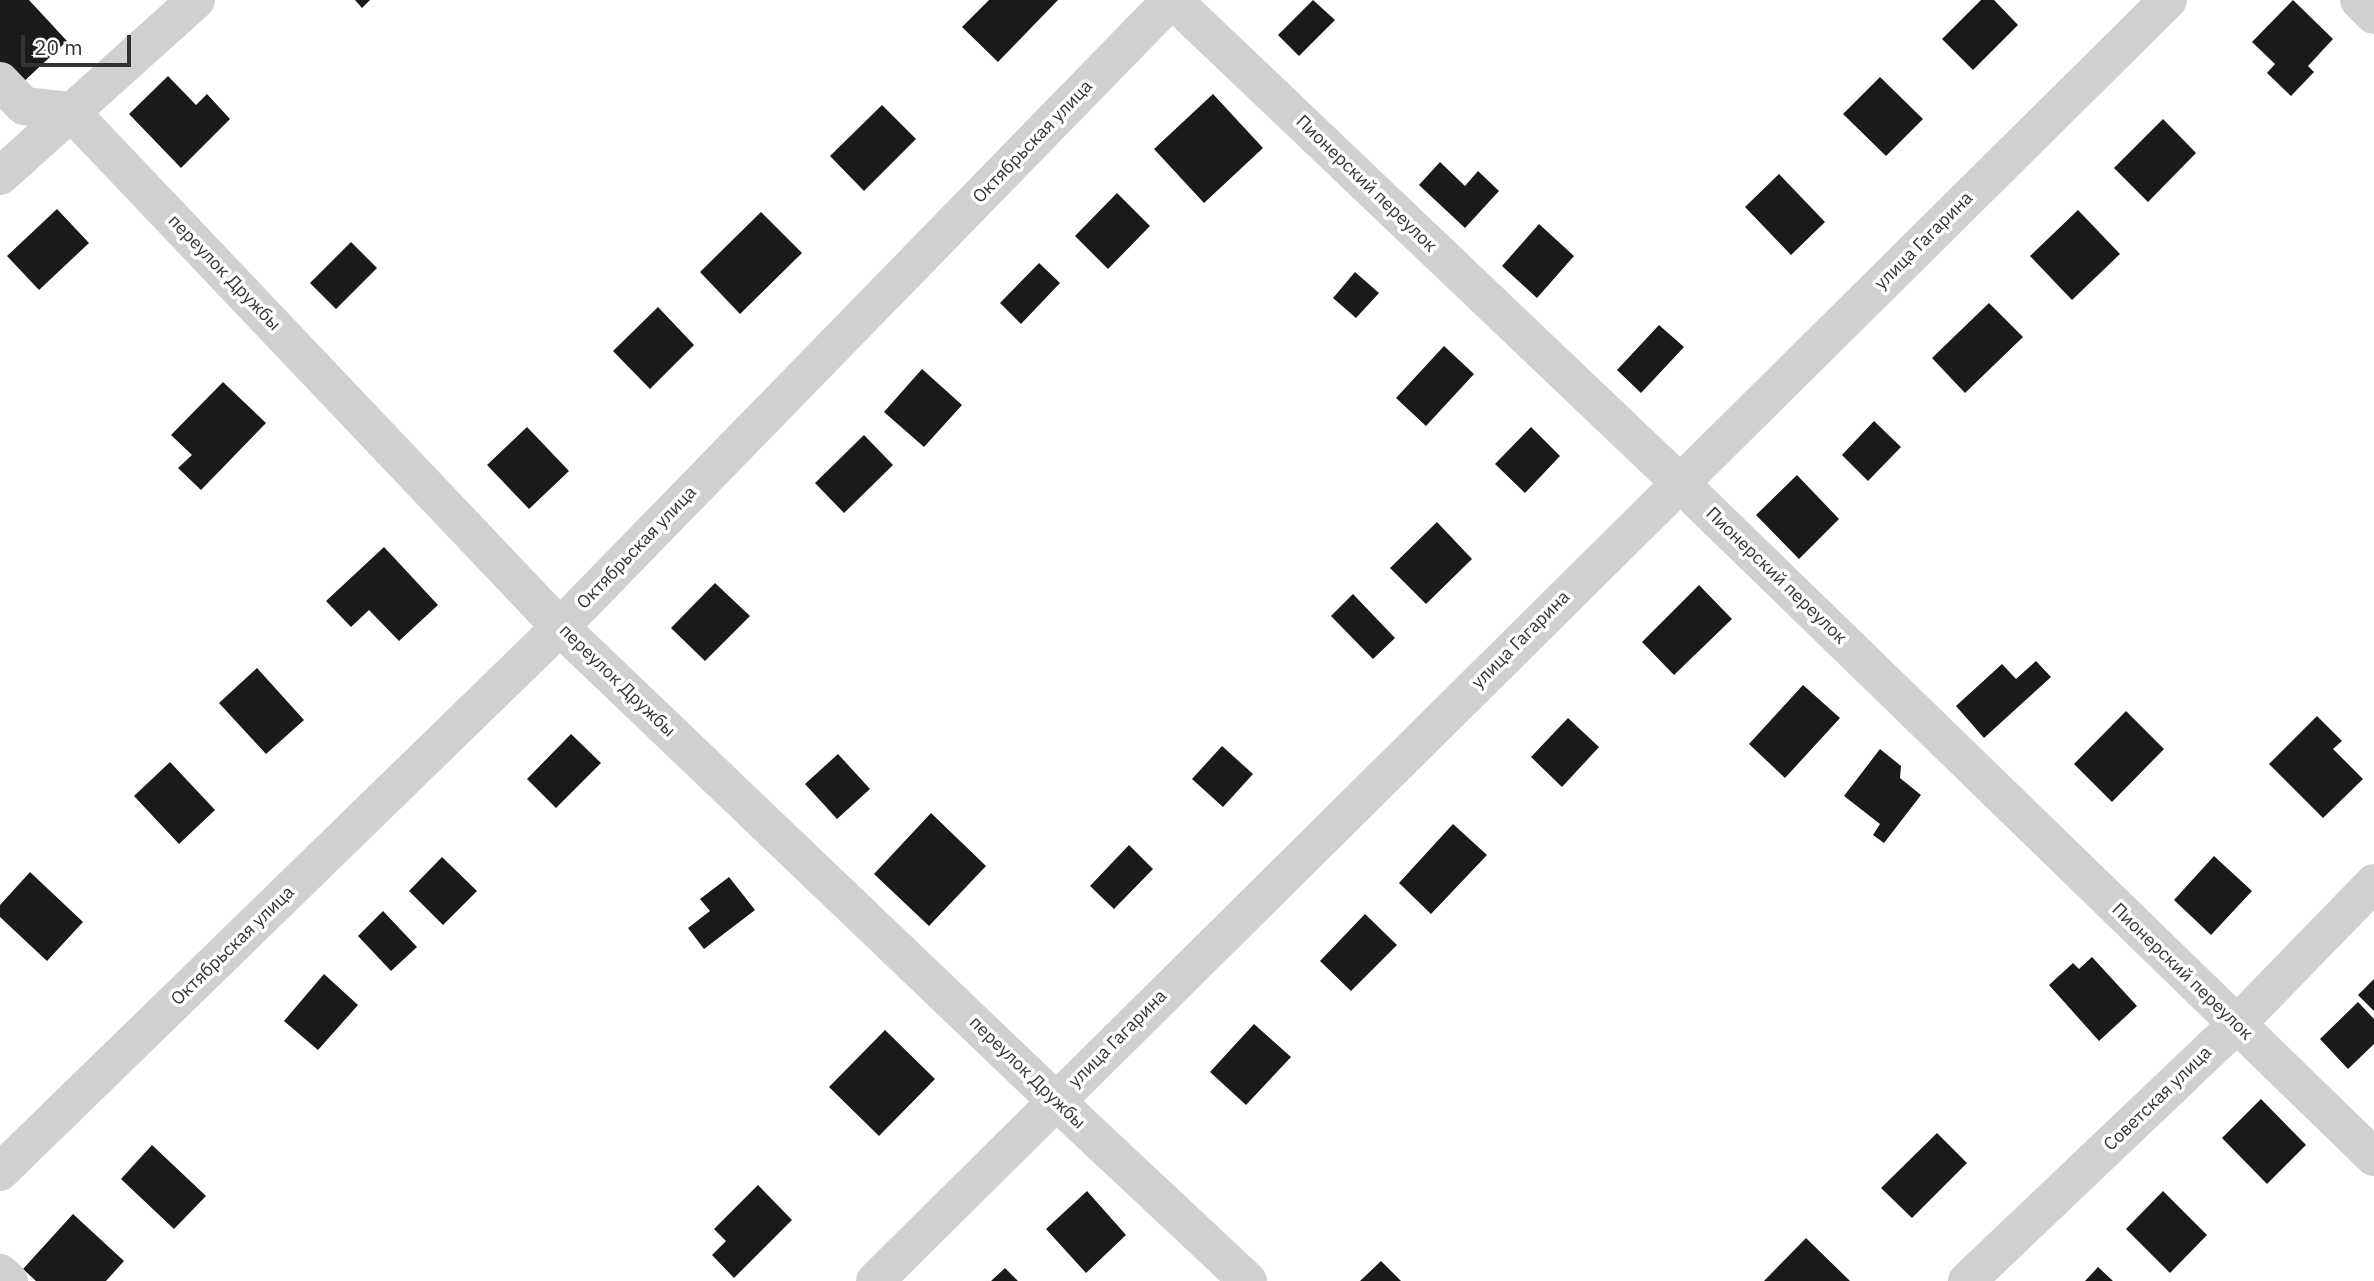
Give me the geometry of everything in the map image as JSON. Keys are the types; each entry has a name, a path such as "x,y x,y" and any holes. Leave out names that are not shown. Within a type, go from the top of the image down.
{"street":[{"path":"0,176 196,0"},
{"name":"Пионерский переулок","path":"1172,0 1679,482 2374,1157"},
{"name":"Октябрьская улица","path":"0,1172 560,627 1172,0"},
{"name":"улица Гагарина","path":"875,1281 2168,0"},
{"path":"2358,0 2374,15"},
{"path":"0,82 24,106 70,111"},
{"name":"переулок Дружбы","path":"70,111 560,627 1248,1281"},
{"name":"Советская улица","path":"1967,1281 2236,1024 2374,883"},
{"path":"0,1273 9,1281"}],"building":[{"path":"0,0 29,0 67,41 18,87 0,67"},
{"path":"355,0 370,0 362,8"},
{"path":"989,0 1058,0 998,62 962,27"},
{"path":"1313,0 1335,20 1299,56 1278,35"},
{"path":"1981,0 1994,0 2018,25 1973,70 1942,39"},
{"path":"2293,0 2333,39 2308,66 2314,72 2291,96 2267,73 2275,64 2252,42"},
{"path":"168,76 196,105 207,94 230,119 181,168 129,114"},
{"path":"1880,77 1923,119 1886,156 1843,114"},
{"path":"1213,94 1263,148 1204,203 1154,149"},
{"path":"882,105 916,139 864,191 830,156"},
{"path":"2163,119 2196,153 2148,202 2114,168"},
{"path":"1440,162 1465,186 1478,171 1499,191 1465,228 1419,185"},
{"path":"1779,174 1825,222 1791,255 1745,207"},
{"path":"1117,193 1150,226 1108,269 1075,236"},
{"path":"57,209 89,243 39,290 7,256"},
{"path":"2078,210 2120,254 2072,300 2030,256"},
{"path":"761,212 802,253 740,314 700,272"},
{"path":"1539,224 1574,256 1537,298 1502,266"},
{"path":"351,242 377,268 336,309 310,283"},
{"path":"1039,263 1060,283 1021,324 1000,303"},
{"path":"1355,272 1379,293 1356,318 1333,298"},
{"path":"1989,303 2023,337 1965,393 1932,358"},
{"path":"658,307 694,345 650,389 613,351"},
{"path":"1659,325 1684,347 1641,393 1617,370"},
{"path":"1444,346 1474,374 1426,426 1396,398"},
{"path":"922,369 962,405 924,447 884,412"},
{"path":"223,382 266,423 201,490 178,468 192,455 171,435"},
{"path":"1874,421 1901,447 1868,481 1842,455"},
{"path":"527,427 569,471 529,509 487,465"},
{"path":"1531,427 1560,456 1525,493 1495,464"},
{"path":"864,435 893,465 844,513 815,483"},
{"path":"1797,475 1839,519 1799,559 1756,515"},
{"path":"1437,522 1472,559 1426,604 1390,568"},
{"path":"384,547 438,605 399,641 369,610 351,627 326,601"},
{"path":"715,583 750,616 705,661 671,628"},
{"path":"1699,585 1732,619 1674,675 1642,642"},
{"path":"1353,594 1395,638 1373,659 1331,616"},
{"path":"2036,661 2051,677 1984,738 1956,706 2002,664 2016,679"},
{"path":"257,668 304,720 266,754 219,703"},
{"path":"1803,685 1840,718 1785,778 1749,744"},
{"path":"2126,711 2164,749 2112,802 2074,764"},
{"path":"2317,716 2342,741 2333,749 2363,779 2323,818 2269,764"},
{"path":"1568,718 1599,747 1562,787 1531,757"},
{"path":"571,734 601,763 556,808 527,779"},
{"path":"1222,746 1253,774 1223,807 1192,779"},
{"path":"1880,749 1901,766 1900,778 1921,795 1884,843 1873,835 1880,824 1844,796"},
{"path":"838,754 870,789 837,819 805,784"},
{"path":"170,762 215,810 179,844 134,796"},
{"path":"931,813 986,866 929,926 874,874"},
{"path":"1453,824 1487,855 1431,914 1399,883"},
{"path":"1129,845 1153,869 1114,909 1090,886"},
{"path":"2214,856 2252,891 2211,935 2174,900"},
{"path":"442,857 477,891 443,925 409,891"},
{"path":"30,872 83,922 47,961 0,917 0,905"},
{"path":"729,877 755,910 704,949 688,928 710,911 700,899"},
{"path":"383,911 417,947 391,971 358,936"},
{"path":"1365,914 1397,945 1351,991 1320,961"},
{"path":"2092,957 2137,1006 2099,1041 2049,985 2073,963 2079,969"},
{"path":"324,974 358,1005 318,1050 284,1021"},
{"path":"2374,979 2374,1011 2358,995"},
{"path":"2358,1002 2374,1019 2374,1044 2348,1069 2320,1039"},
{"path":"1254,1024 1291,1057 1246,1105 1210,1072"},
{"path":"885,1030 935,1079 879,1136 829,1087"},
{"path":"2261,1099 2306,1145 2267,1184 2222,1138"},
{"path":"1937,1133 1967,1163 1912,1218 1881,1188"},
{"path":"152,1145 206,1196 174,1229 121,1179"},
{"path":"758,1185 792,1220 734,1278 712,1255 726,1241 714,1229"},
{"path":"1087,1191 1126,1235 1086,1273 1046,1229"},
{"path":"2163,1191 2207,1235 2170,1273 2126,1229"},
{"path":"73,1214 124,1261 106,1281 36,1281 23,1269"},
{"path":"1806,1238 1850,1281 1764,1281"},
{"path":"1381,1261 1401,1281 1360,1281"},
{"path":"2098,1267 2113,1281 2085,1281"},
{"path":"1005,1268 1018,1281 991,1281"}]}
